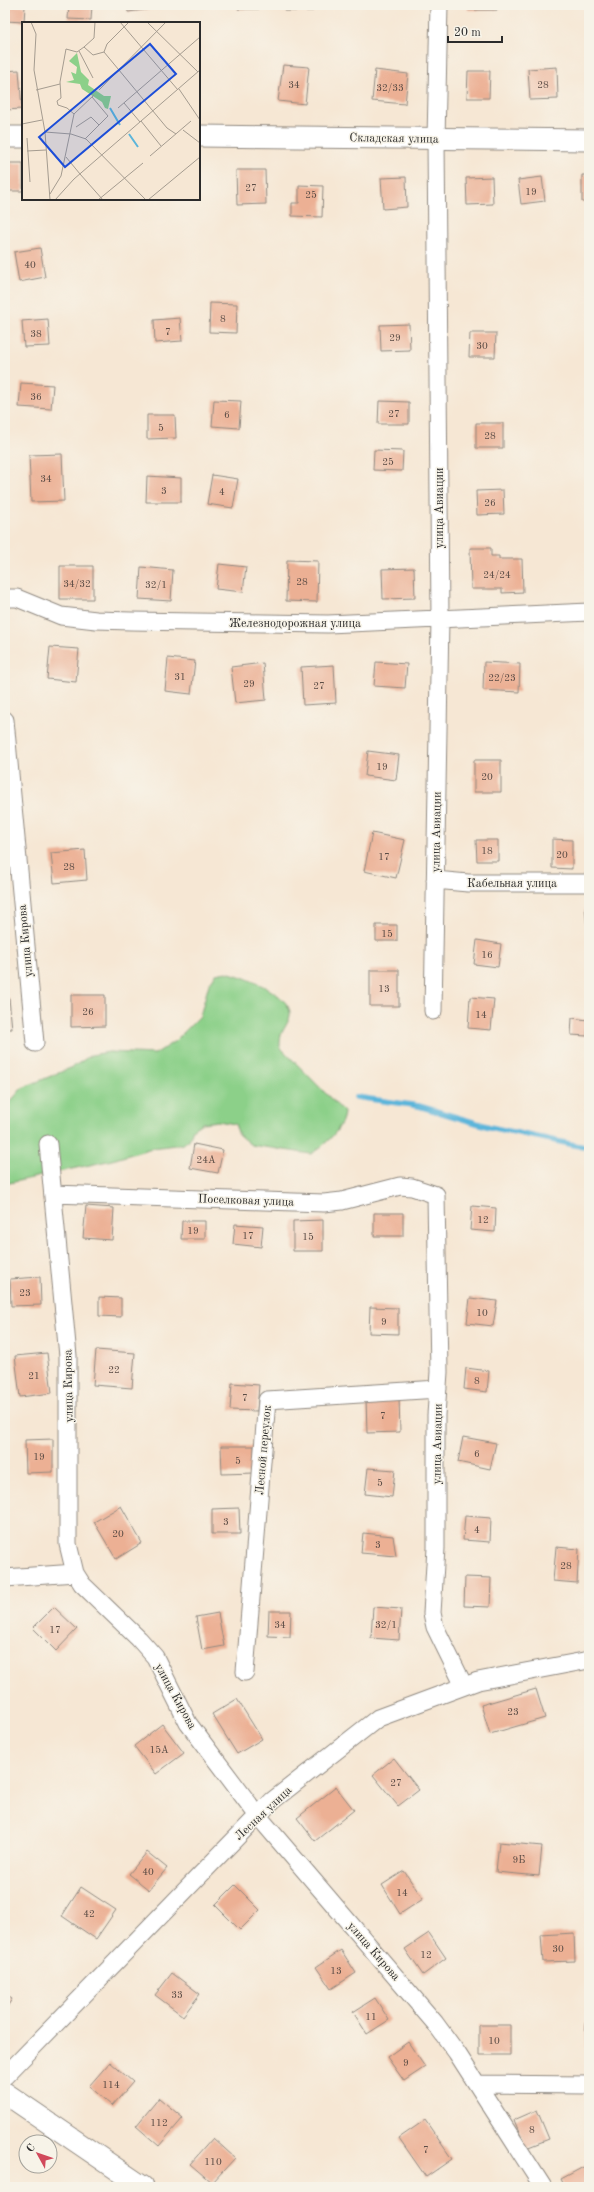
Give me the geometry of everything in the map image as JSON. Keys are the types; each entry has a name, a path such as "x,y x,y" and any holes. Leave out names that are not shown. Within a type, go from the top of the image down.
{"street":[{"name":"улица Авиации","path":"434,1011 440,619 436,139 439,5"},
{"name":"Складская улица","path":"200,136 589,140"},
{"path":"5,137 22,137"},
{"name":"Железнодорожная улица","path":"5,598 17,598 61,616 96,620 328,624 589,612"},
{"name":"улица Кирова","path":"5,720 35,1043"},
{"name":"Кабельная улица","path":"435,880 468,883 589,883"},
{"name":"улица Кирова","path":"48,1144 68,1356 68,1544 75,1573 82,1584 139,1638 155,1657 188,1723 258,1816 413,1995 457,2053 478,2084 543,2187"},
{"name":"Поселковая улица","path":"53,1194 324,1203 342,1202 400,1186 412,1187 436,1195"},
{"name":"улица Авиации","path":"436,1195 438,1389 436,1414 436,1548 432,1613 435,1627 464,1686"},
{"name":"Лесной переулок","path":"245,1672 267,1400 438,1389"},
{"path":"5,1578 75,1573"},
{"name":"Лесная улица","path":"5,2076 272,1801 378,1718 478,1681 589,1660"},
{"path":"478,2084 589,2085"},
{"path":"5,2093 143,2187"}],"green space":[{"path":"226,972 263,986 281,998 287,1005 290,1015 281,1035 280,1047 344,1112 343,1118 337,1130 322,1146 311,1154 251,1145 239,1135 235,1124 218,1121 202,1123 193,1129 189,1140 183,1144 152,1148 112,1160 5,1184 5,1108 22,1088 73,1067 91,1055 109,1052 155,1054 175,1041 200,1016 209,984 216,974"}],"building":[{"path":"69,5 92,5 91,20 68,19"},
{"path":"127,5 151,5 152,9 128,12"},
{"path":"238,5 259,5 260,9 238,9"},
{"path":"285,5 313,5 313,11 285,11"},
{"path":"468,5 497,5 497,10 468,10"},
{"path":"5,6 25,6 24,22 5,21"},
{"path":"283,65 309,67 305,104 278,101"},
{"path":"557,67 558,99 530,100 528,69"},
{"path":"19,70 22,109 5,110 5,71"},
{"path":"375,70 408,74 405,104 372,101"},
{"path":"468,71 490,71 489,98 467,98"},
{"path":"8,163 22,163 22,191 8,191"},
{"path":"236,170 265,170 266,204 237,205"},
{"path":"582,175 589,175 589,202 582,202"},
{"path":"406,177 407,207 383,209 381,178"},
{"path":"492,177 493,204 467,205 466,178"},
{"path":"542,177 545,201 521,204 518,180"},
{"path":"299,185 323,186 322,217 292,216 292,203 299,203"},
{"path":"40,248 45,277 19,282 14,252"},
{"path":"210,303 237,304 236,333 209,332"},
{"path":"180,318 182,341 155,343 154,320"},
{"path":"48,319 50,346 24,347 22,321"},
{"path":"409,324 410,350 381,351 380,325"},
{"path":"470,333 496,333 495,357 469,357"},
{"path":"21,383 53,385 51,409 19,407"},
{"path":"214,400 241,401 239,428 212,426"},
{"path":"379,401 409,402 409,424 378,424"},
{"path":"147,415 175,415 176,438 147,439"},
{"path":"476,423 503,423 503,448 476,448"},
{"path":"374,450 403,451 402,471 373,470"},
{"path":"62,454 64,501 31,502 29,455"},
{"path":"212,475 238,479 233,508 207,504"},
{"path":"147,476 181,478 181,502 146,502"},
{"path":"503,490 504,514 477,515 476,491"},
{"path":"470,548 491,548 491,556 499,556 499,559 522,559 523,592 502,593 502,589 471,589"},
{"path":"287,560 318,561 317,602 286,601"},
{"path":"219,564 246,567 243,592 216,589"},
{"path":"60,566 93,566 93,599 60,599"},
{"path":"141,567 173,570 171,601 139,599"},
{"path":"414,568 415,598 383,599 382,569"},
{"path":"50,647 79,649 76,682 47,679"},
{"path":"168,658 195,661 191,694 165,691"},
{"path":"376,662 407,664 405,688 374,686"},
{"path":"484,662 520,664 519,692 483,690"},
{"path":"263,663 266,700 235,703 231,667"},
{"path":"334,665 336,703 303,705 301,667"},
{"path":"368,751 399,755 396,780 365,776"},
{"path":"474,760 501,760 501,792 474,792"},
{"path":"372,833 405,840 396,878 364,871"},
{"path":"552,839 572,840 572,869 552,868"},
{"path":"476,840 498,840 498,861 477,861"},
{"path":"85,850 87,880 54,883 51,853"},
{"path":"585,907 589,907 589,930 587,930"},
{"path":"376,925 397,925 397,941 376,941"},
{"path":"477,940 501,944 498,967 474,964"},
{"path":"370,970 399,970 399,1006 370,1006"},
{"path":"71,995 105,995 105,1026 71,1027"},
{"path":"470,997 494,999 491,1030 468,1028"},
{"path":"9,998 12,1029 5,1029 5,999"},
{"path":"572,1018 588,1020 587,1036 571,1035"},
{"path":"194,1144 223,1150 218,1173 190,1168"},
{"path":"86,1206 114,1208 112,1240 83,1238"},
{"path":"472,1206 496,1208 495,1232 470,1230"},
{"path":"374,1213 403,1213 403,1236 374,1236"},
{"path":"323,1220 323,1251 293,1251 293,1221"},
{"path":"182,1221 205,1221 205,1239 181,1239"},
{"path":"235,1224 263,1226 261,1247 233,1244"},
{"path":"40,1277 41,1305 11,1306 10,1279"},
{"path":"99,1297 121,1298 121,1317 99,1316"},
{"path":"470,1298 497,1301 493,1326 467,1323"},
{"path":"370,1307 398,1308 398,1334 369,1333"},
{"path":"96,1350 135,1353 132,1388 93,1385"},
{"path":"47,1353 52,1393 20,1397 15,1356"},
{"path":"466,1368 489,1371 487,1392 464,1389"},
{"path":"232,1383 259,1385 257,1411 230,1410"},
{"path":"399,1397 400,1432 367,1433 366,1398"},
{"path":"463,1437 496,1443 490,1469 458,1462"},
{"path":"53,1439 53,1472 26,1473 25,1440"},
{"path":"221,1446 254,1446 255,1473 222,1474"},
{"path":"368,1468 395,1470 392,1497 365,1494"},
{"path":"121,1506 142,1543 116,1559 94,1522"},
{"path":"239,1508 240,1534 212,1534 212,1509"},
{"path":"465,1516 491,1518 490,1542 463,1540"},
{"path":"363,1533 393,1536 396,1556 361,1553"},
{"path":"556,1547 579,1549 577,1583 553,1581"},
{"path":"465,1577 491,1578 490,1607 464,1606"},
{"path":"54,1607 77,1629 56,1651 33,1628"},
{"path":"373,1607 401,1609 399,1640 371,1638"},
{"path":"269,1611 291,1611 290,1637 268,1636"},
{"path":"218,1613 224,1646 202,1650 196,1617"},
{"path":"536,1689 545,1718 490,1734 481,1705"},
{"path":"237,1699 262,1739 237,1754 212,1714"},
{"path":"162,1724 184,1753 156,1774 134,1746"},
{"path":"394,1758 419,1790 398,1806 373,1775"},
{"path":"336,1787 354,1810 315,1841 297,1818"},
{"path":"499,1842 542,1846 539,1876 496,1872"},
{"path":"147,1852 167,1868 149,1890 129,1874"},
{"path":"404,1871 423,1899 400,1914 382,1885"},
{"path":"235,1885 260,1910 240,1930 215,1905"},
{"path":"81,1887 116,1910 96,1939 62,1916"},
{"path":"429,1933 446,1958 423,1975 405,1949"},
{"path":"574,1933 575,1961 543,1962 541,1935"},
{"path":"341,1950 356,1973 331,1989 316,1967"},
{"path":"172,1973 200,1994 183,2016 155,1995"},
{"path":"5,1994 12,1999 5,2010"},
{"path":"375,1998 389,2020 367,2034 353,2012"},
{"path":"585,2023 589,2023 589,2058 587,2058"},
{"path":"479,2025 510,2025 510,2055 479,2055"},
{"path":"408,2042 425,2067 404,2081 387,2057"},
{"path":"110,2062 133,2082 112,2106 89,2086"},
{"path":"159,2098 183,2118 159,2146 136,2126"},
{"path":"537,2110 549,2139 526,2148 514,2120"},
{"path":"425,2120 452,2159 426,2177 399,2138"},
{"path":"213,2138 235,2158 212,2183 190,2164"},
{"path":"589,2164 589,2187 565,2187 561,2179"}],"waterway":[{"path":"356,1097 419,1106 490,1127 589,1148"}]}
